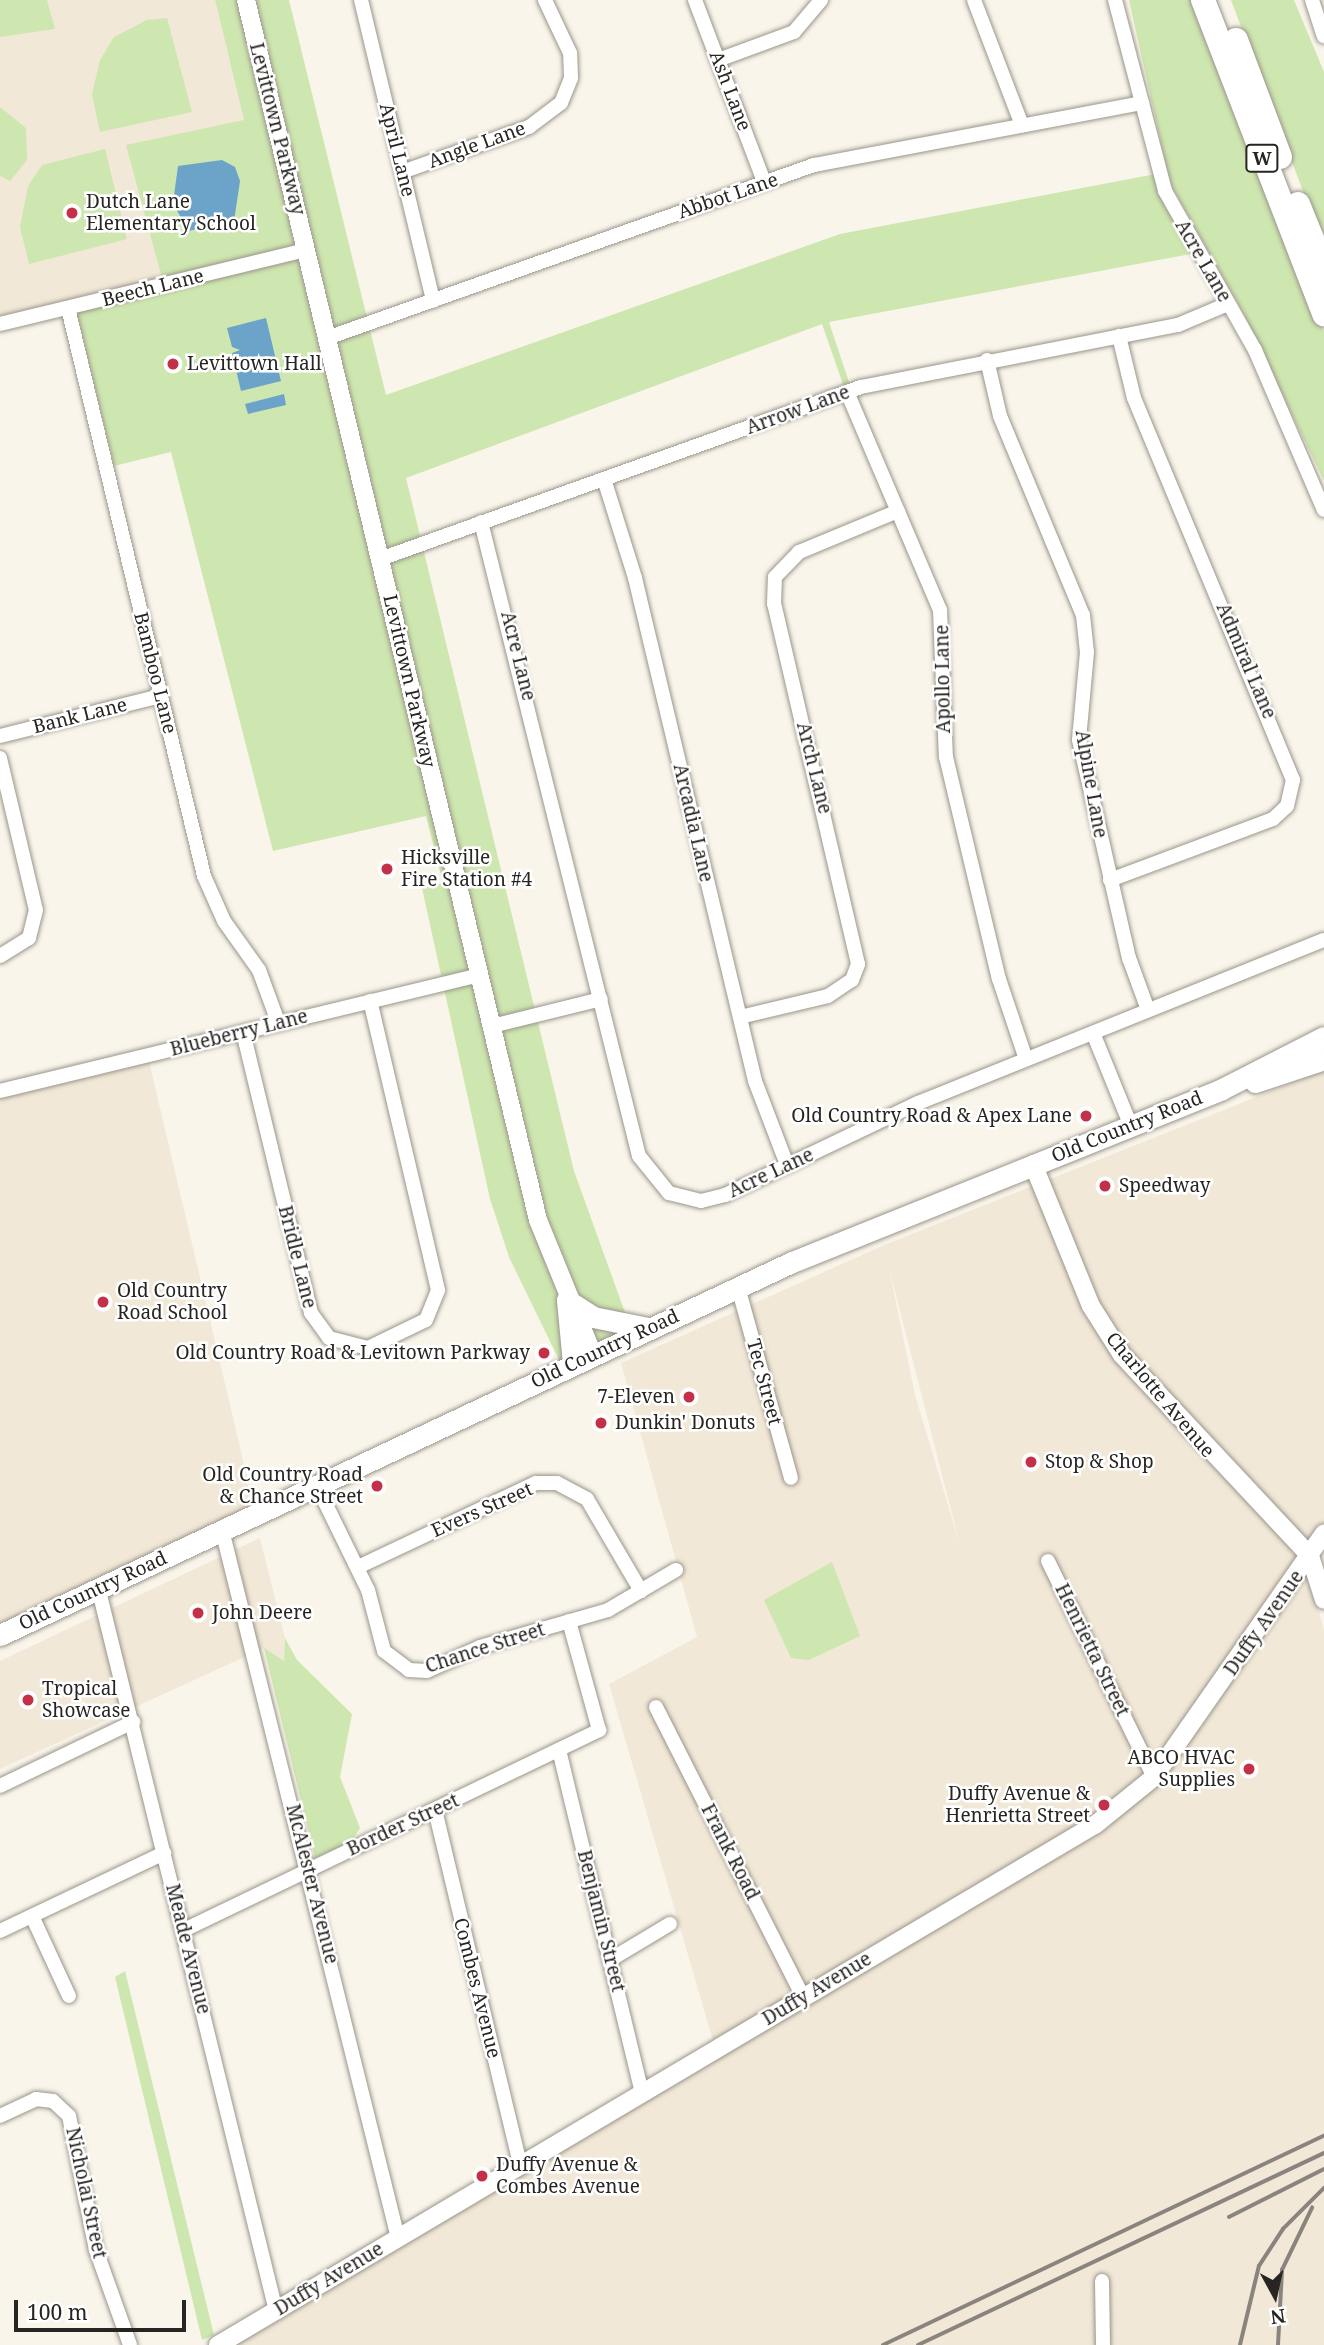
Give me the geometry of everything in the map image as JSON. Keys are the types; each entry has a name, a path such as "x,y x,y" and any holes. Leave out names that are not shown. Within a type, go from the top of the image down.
{"highway":[{"name":"W","path":"1203,0 1324,314"},
{"name":"W","path":"1221,0 1324,268"}],"main road":[{"name":"Old Country Road","path":"0,1635 738,1287 1032,1164 1222,1089 1324,1037"},
{"name":"Old Country Road","path":"1222,1089 1324,1059"},
{"path":"567,1300 593,1317 648,1328"},
{"path":"567,1300 573,1363"}],"street":[{"name":"Levittown Parkway","path":"246,0 538,1220 567,1300 593,1354"},
{"name":"April Lane","path":"361,0 433,301"},
{"name":"Angle Lane","path":"402,172 529,127 561,103 571,78 570,53 545,0"},
{"name":"Ash Lane","path":"695,0 764,182"},
{"path":"718,60 794,32 821,0"},
{"path":"974,0 1022,125"},
{"name":"Acre Lane","path":"1115,0 1165,191 1228,304 1324,510"},
{"path":"1312,0 1324,36"},
{"name":"Abbot Lane","path":"327,338 764,182 857,154 1142,103"},
{"name":"Beech Lane","path":"0,324 306,250"},
{"name":"Arrow Lane","path":"380,559 847,392 988,360 1178,325 1228,304"},
{"name":"Bamboo Lane","path":"68,309 204,876 225,921 259,970 278,1022"},
{"name":"Admiral Lane","path":"1110,880 1273,819 1287,806 1293,780 1135,398 1119,336"},
{"name":"Alpine Lane","path":"988,360 1000,416 1083,615 1087,652 1079,740 1110,880 1148,1010"},
{"name":"Apollo Lane","path":"847,392 944,626 946,757 999,979 1026,1059"},
{"name":"Arcadia Lane","path":"604,478 635,578 740,1017 787,1166"},
{"name":"Arch Lane","path":"740,1017 828,996 852,980 858,964 774,604 775,577 799,552 898,511"},
{"name":"Acre Lane","path":"481,522 639,1156 656,1184 685,1199 713,1199 1026,1059 1324,940"},
{"name":"Bank Lane","path":"0,736 161,696"},
{"path":"0,758 36,910 29,938 0,956"},
{"name":"Blueberry Lane","path":"0,1091 479,975"},
{"path":"492,1026 601,999"},
{"name":"Bridle Lane","path":"243,1032 311,1313 329,1338 368,1348 426,1320 438,1290 370,1001"},
{"path":"1093,1033 1131,1126"},
{"name":"Charlotte Avenue","path":"1032,1164 1091,1307 1122,1354 1310,1556 1324,1600"},
{"name":"Tec Street","path":"738,1287 791,1478"},
{"name":"Evers Street","path":"358,1567 536,1483 557,1483 587,1499 640,1591"},
{"name":"Chance Street","path":"316,1484 358,1567 384,1651 409,1670 427,1671 480,1647 608,1610 676,1570"},
{"name":"McAlester Avenue","path":"222,1530 309,1870 398,2238"},
{"name":"Duffy Avenue","path":"218,2345 1093,1826 1154,1777 1324,1533"},
{"name":"Henrietta Street","path":"1048,1561 1154,1777"},
{"name":"Meade Avenue","path":"99,1587 275,2311"},
{"name":"Border Street","path":"184,1930 599,1730 569,1621"},
{"name":"Frank Road","path":"656,1707 803,1997"},
{"path":"0,1786 133,1722"},
{"name":"Benjamin Street","path":"559,1750 642,2093"},
{"name":"Combes Avenue","path":"435,1810 520,2165"},
{"path":"0,1931 164,1853"},
{"path":"32,1916 69,1996"},
{"path":"610,1960 670,1924"},
{"name":"Nicholai Street","path":"0,2116 36,2098 53,2101 68,2116 96,2250 130,2345"},
{"path":"1102,2281 1103,2345"}],"shaded area":[{"name":"Dutch Lane Elementary School","path":"0,0 215,0 244,120 163,282 0,321"},
{"name":"Old Country Road School","path":"148,1057 255,1511 0,1634 0,1092"},
{"path":"1324,1070 1324,1524 1305,1561 1324,1630 1324,2345 235,2345 718,2058 609,1684 697,1637 621,1363 884,1245","holes":["889,1268 960,1545 915,1395"]},
{"path":"260,1538 285,1638 284,1662 264,1648 0,1769 0,1661"}],"green space":[{"path":"0,0 47,0 55,29 0,37"},
{"path":"215,0 289,0 386,395 840,234 1156,174 1196,253 829,322 851,388 845,390 822,324 406,478 574,1171 632,1332 562,1366 509,1257 490,1199 422,888 443,883 426,816 273,851 171,452 114,466 76,310 163,282 126,145 244,120"},
{"path":"1129,0 1196,0 1324,331 1324,481 1244,314 1170,183"},
{"path":"1231,0 1294,0 1324,72 1324,247"},
{"path":"167,18 192,112 100,132 92,94 100,60 114,37 147,20"},
{"path":"0,107 26,128 27,160 10,181 0,176"},
{"path":"105,149 127,239 29,264 20,227 28,186 42,165"},
{"path":"832,1562 860,1636 809,1660 791,1658 764,1600"},
{"path":"285,1638 297,1660 352,1714 340,1777 360,1828 351,1842 315,1858 264,1648 284,1661"},
{"path":"125,1971 214,2335 202,2340 115,1977"}],"water":[{"path":"222,160 235,167 240,181 234,221 188,231 173,203 178,166"},
{"path":"266,318 281,381 241,391 232,353 240,350 232,347 227,328"},
{"path":"284,394 286,405 248,414 245,404"}],"railway":[{"path":"883,2345 1324,2136"},
{"path":"918,2345 1324,2153"},
{"path":"1229,2217 1324,2169"},
{"path":"1240,2345 1259,2266 1283,2229 1324,2188"},
{"path":"1278,2345 1282,2270 1312,2208"}],"place":[{"name":"Dutch Lane Elementary School","path":"72,213"},
{"name":"Levittown Hall","path":"173,364"},
{"name":"Hicksville Fire Station #4","path":"387,869"},
{"name":"Old Country Road & Apex Lane","path":"1086,1116"},
{"name":"Speedway","path":"1105,1186"},
{"name":"Old Country Road School","path":"103,1302"},
{"name":"Old Country Road & Levitown Parkway","path":"544,1353"},
{"name":"7-Eleven","path":"689,1397"},
{"name":"Dunkin' Donuts","path":"601,1423"},
{"name":"Stop & Shop","path":"1031,1462"},
{"name":"Old Country Road & Chance Street","path":"377,1486"},
{"name":"John Deere","path":"198,1613"},
{"name":"Tropical Showcase","path":"28,1700"},
{"name":"ABCO HVAC Supplies","path":"1249,1769"},
{"name":"Duffy Avenue & Henrietta Street","path":"1104,1805"},
{"name":"Duffy Avenue & Combes Avenue","path":"482,2176"}]}
